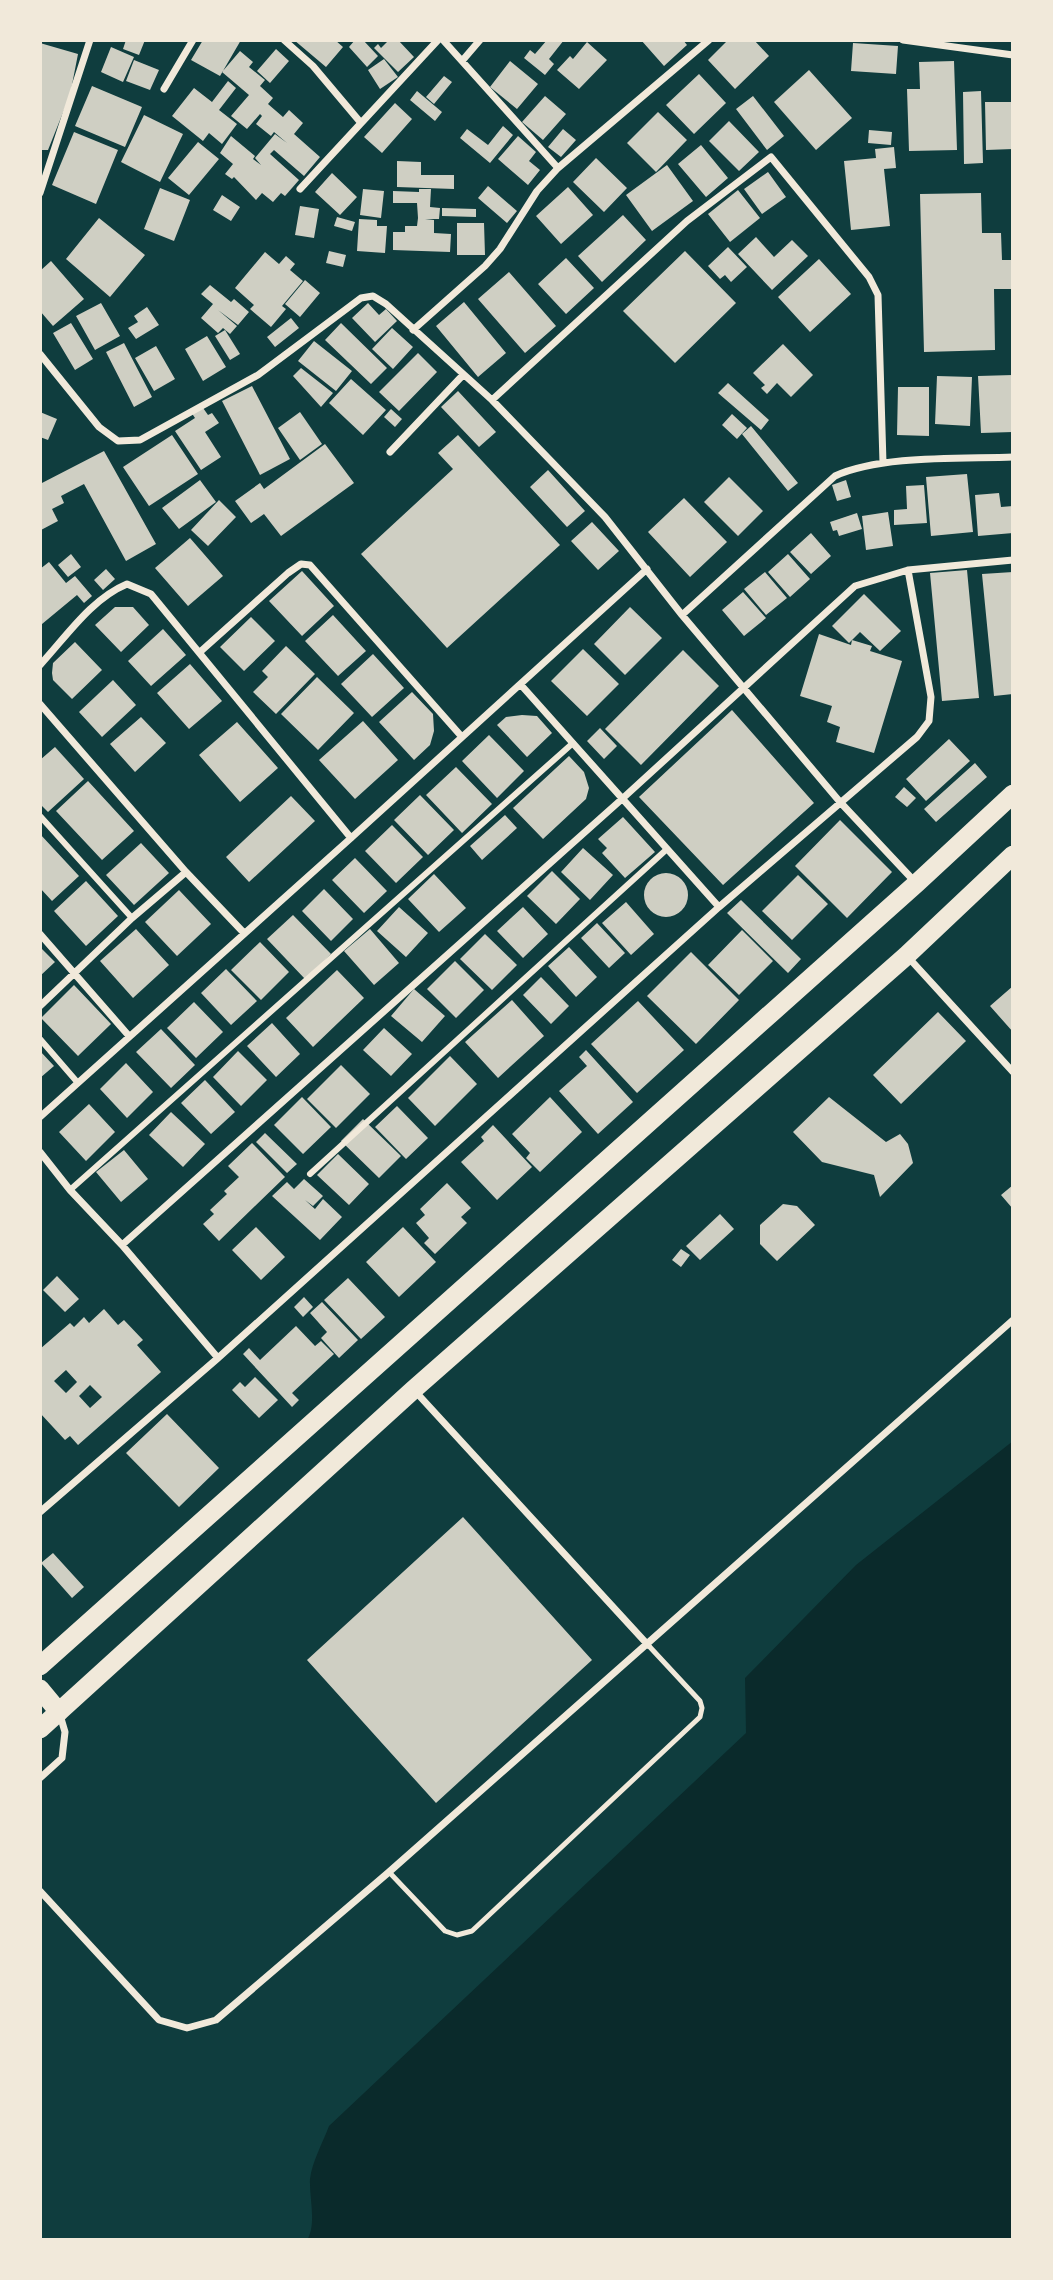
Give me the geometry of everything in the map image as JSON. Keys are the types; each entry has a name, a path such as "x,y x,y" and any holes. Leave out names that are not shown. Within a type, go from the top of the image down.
{"highway":[{"path":"40,1666 917,884 1013,793"},
{"path":"40,1729 413,1390 906,956 1013,855"},
{"path":"40,1689 59,1712"}],"street":[{"path":"40,193 90,40"},
{"path":"164,89 193,40"},
{"path":"284,40 313,66 361,123"},
{"path":"300,189 441,40 558,168"},
{"path":"462,61 480,40"},
{"path":"413,330 485,266 500,249 537,191 558,168 709,40"},
{"path":"902,40 1013,55"},
{"path":"492,400 687,221 772,158 869,277 878,295 883,463"},
{"path":"40,354 99,427 118,441 140,440 258,375 361,298 373,296 386,304 492,400 605,517 682,615 840,802 917,884"},
{"path":"390,452 463,375"},
{"path":"682,615 835,476 852,468 883,463 1013,457"},
{"path":"122,1245 622,799 855,586 908,570 1013,560"},
{"path":"200,652 288,573 301,564 310,565 462,737"},
{"path":"40,1117 647,569"},
{"path":"40,1512 218,1358 719,907 917,737 929,721 932,697 908,570"},
{"path":"40,665 111,591 127,584 151,594 351,838"},
{"path":"521,685 719,907"},
{"path":"40,704 186,872 244,933"},
{"path":"71,1190 573,743"},
{"path":"40,816 132,918"},
{"path":"310,1174 667,849"},
{"path":"40,1006 132,918 186,872"},
{"path":"40,934 129,1036"},
{"path":"906,956 1013,1072"},
{"path":"40,1039 78,1083"},
{"path":"40,1152 218,1358"},
{"path":"40,1891 159,2020 187,2028 216,2020 648,1645 1013,1320"},
{"path":"413,1390 648,1645"},
{"path":"40,1778 62,1758 65,1732 59,1712"}],"lane":[{"path":"389,1872 444,1931 457,1935 472,1931 700,1717 700,1701 648,1645"}],"water":[{"path":"1013,1441 1013,2240 307,2240 312,2226 311,2172 329,2126 746,1733 745,1678 856,1565"}],"building":[{"path":"126,40 145,40 139,55 123,49"},
{"path":"203,40 241,40 220,76 191,60"},
{"path":"294,40 335,40 343,47 326,67"},
{"path":"355,40 363,40 378,56 367,67 349,47"},
{"path":"389,40 398,40 414,57 398,72 374,48 378,44 381,48"},
{"path":"547,40 564,40 549,59 554,64 545,75 524,58 530,50 535,54"},
{"path":"641,40 683,40 687,45 664,66"},
{"path":"728,40 754,40 769,56 735,89 708,60"},
{"path":"587,42 607,60 579,89 557,70 570,56 573,59"},
{"path":"40,43 78,54 70,95 48,150 40,150"},
{"path":"853,43 898,46 896,74 851,71"},
{"path":"111,47 134,57 123,82 101,72"},
{"path":"276,49 289,61 270,83 257,71"},
{"path":"240,51 253,62 249,67 265,80 260,86 273,98 268,104 283,117 289,110 303,123 294,134 320,157 304,176 274,150 270,154 299,180 285,196 281,193 273,202 262,193 256,200 234,177 232,179 225,174 233,164 220,153 231,136 255,156 253,159 261,165 255,158 275,134 287,143 274,132 271,136 256,124 262,116 260,114 247,129 231,116 249,95 222,72"},
{"path":"384,59 398,77 380,89 368,70"},
{"path":"134,60 159,70 150,90 126,81"},
{"path":"510,61 538,84 517,109 490,87"},
{"path":"954,61 957,150 909,151 907,89 920,89 919,62"},
{"path":"809,70 852,118 816,150 774,102"},
{"path":"699,74 726,103 694,134 666,105"},
{"path":"444,76 452,82 434,104 426,97"},
{"path":"228,81 236,88 219,110 237,124 222,144 209,133 203,141 172,116 194,88 212,102"},
{"path":"92,86 142,107 125,147 75,126"},
{"path":"417,91 442,112 435,121 410,100"},
{"path":"981,91 983,163 964,164 963,92"},
{"path":"545,96 566,114 543,140 522,122"},
{"path":"753,96 784,136 767,150 736,109"},
{"path":"985,102 1013,102 1013,149 986,150"},
{"path":"395,103 412,119 382,153 364,137"},
{"path":"658,112 687,140 656,172 627,143"},
{"path":"144,115 183,134 160,182 121,162"},
{"path":"729,121 759,152 739,171 709,141"},
{"path":"503,126 513,135 490,163 460,138 467,129 488,145"},
{"path":"563,129 576,140 561,157 548,147"},
{"path":"869,130 892,132 891,145 868,143"},
{"path":"74,132 118,150 96,204 52,185"},
{"path":"518,136 536,152 529,161 540,170 528,185 498,159"},
{"path":"198,142 219,159 189,195 168,178"},
{"path":"701,145 728,178 706,197 678,164"},
{"path":"894,147 896,168 884,169 890,226 851,230 844,161 876,158 875,149"},
{"path":"596,158 627,188 604,212 573,182"},
{"path":"397,161 421,162 421,175 454,175 454,189 397,187"},
{"path":"667,165 693,201 652,231 626,195"},
{"path":"768,172 786,197 762,214 744,189"},
{"path":"332,173 357,197 340,215 315,192"},
{"path":"488,186 517,211 507,223 478,198"},
{"path":"568,187 593,215 561,244 536,216"},
{"path":"160,188 190,200 174,241 144,229"},
{"path":"363,189 384,191 381,218 360,215"},
{"path":"419,189 431,189 430,207 440,208 439,219 425,219 434,220 434,233 451,234 450,252 393,250 393,232 405,232 405,226 417,226 418,218 417,203 393,203 393,191 419,192"},
{"path":"738,190 760,218 730,242 708,214"},
{"path":"981,193 982,233 1001,233 1002,260 1013,260 1013,289 994,289 995,350 924,352 920,194"},
{"path":"222,195 240,207 231,221 213,210"},
{"path":"300,206 319,209 314,238 295,235"},
{"path":"442,208 476,209 476,217 442,216"},
{"path":"623,215 646,240 602,282 578,256"},
{"path":"337,217 355,222 352,231 334,226"},
{"path":"99,218 145,255 110,297 66,259"},
{"path":"359,219 377,220 377,226 387,226 385,253 357,251"},
{"path":"457,223 484,223 485,255 457,255"},
{"path":"756,237 774,257 792,240 808,256 772,290 738,254"},
{"path":"728,247 747,267 731,282 725,275 720,279 708,266"},
{"path":"329,251 346,255 343,267 326,263"},
{"path":"685,251 736,303 675,363 623,311"},
{"path":"265,252 279,264 286,256 295,264 290,270 303,281 282,306 286,309 271,327 250,309 254,305 235,288"},
{"path":"566,258 594,288 566,314 538,284"},
{"path":"819,259 851,294 810,332 778,297"},
{"path":"51,261 84,299 53,326 40,311 40,271"},
{"path":"509,272 556,326 525,353 478,299"},
{"path":"305,280 320,293 300,317 285,304"},
{"path":"210,285 231,302 234,299 249,312 238,325 218,310 237,326 230,334 223,328 218,333 201,318 213,304 201,294"},
{"path":"464,302 506,353 478,377 436,326"},
{"path":"101,303 120,336 95,350 76,316"},
{"path":"368,303 379,315 386,309 397,321 375,342 352,318"},
{"path":"147,307 159,325 136,339 128,328 138,322 134,316"},
{"path":"291,318 299,328 275,347 267,337"},
{"path":"71,323 93,359 75,370 53,333"},
{"path":"341,323 387,368 371,384 325,340"},
{"path":"392,328 413,347 393,369 372,349"},
{"path":"225,330 240,354 230,360 215,336"},
{"path":"207,336 226,367 203,381 185,349"},
{"path":"314,341 352,371 336,391 298,361"},
{"path":"124,343 152,397 134,407 106,352"},
{"path":"783,344 813,375 791,397 777,383 767,394 761,388 765,385 753,373"},
{"path":"156,346 175,379 154,391 135,358"},
{"path":"418,353 437,372 399,411 379,392"},
{"path":"301,368 333,393 321,407 293,376"},
{"path":"1013,375 1013,432 981,433 978,376"},
{"path":"937,376 972,377 970,426 935,424"},
{"path":"351,379 386,410 363,435 329,403"},
{"path":"728,383 769,420 761,430 718,393"},
{"path":"252,386 290,459 260,475 222,401"},
{"path":"898,387 929,387 929,436 897,435"},
{"path":"458,391 496,432 479,447 441,407"},
{"path":"201,405 208,415 212,413 219,423 205,432 221,457 201,470 175,431 195,418 191,412"},
{"path":"391,409 402,419 395,427 384,417"},
{"path":"40,412 57,419 48,440 40,437"},
{"path":"300,412 322,444 300,460 278,428"},
{"path":"732,414 747,428 737,439 722,425"},
{"path":"751,426 798,483 788,491 742,434"},
{"path":"172,435 198,474 149,506 123,467"},
{"path":"458,435 560,545 447,648 361,554 453,469 438,453"},
{"path":"325,444 354,483 281,536 264,514 251,523 235,501 260,483 264,489"},
{"path":"104,451 156,544 126,561 84,484 61,496 64,503 52,509 58,521 41,530 40,528 40,484"},
{"path":"548,470 585,511 567,527 530,487"},
{"path":"967,474 973,532 931,536 926,477"},
{"path":"729,477 763,511 738,536 704,502"},
{"path":"200,480 216,502 179,529 162,508"},
{"path":"846,480 851,497 837,501 832,485"},
{"path":"924,485 927,523 894,525 894,510 907,509 906,486"},
{"path":"999,493 1001,507 1013,506 1013,533 978,536 975,495"},
{"path":"684,498 727,542 690,577 648,532"},
{"path":"219,500 236,517 208,546 191,530"},
{"path":"888,512 893,546 866,550 862,516"},
{"path":"857,513 862,529 839,536 837,530 833,531 830,522"},
{"path":"592,522 619,551 598,570 571,541"},
{"path":"811,533 831,556 811,574 790,552"},
{"path":"190,538 223,576 188,606 155,568"},
{"path":"71,554 81,567 68,577 58,565"},
{"path":"788,554 810,579 790,597 768,572"},
{"path":"49,562 66,583 75,576 92,596 84,603 77,595 42,624 40,569"},
{"path":"106,569 115,579 103,590 94,580"},
{"path":"967,570 979,698 942,701 930,573"},
{"path":"302,571 334,606 302,636 269,601"},
{"path":"765,572 787,598 766,615 744,589"},
{"path":"1013,572 1013,694 994,696 982,574"},
{"path":"743,592 766,618 744,636 722,610"},
{"path":"864,594 901,631 880,651 860,632 849,643 832,626"},
{"path":"115,607 133,607 149,625 121,652 95,625"},
{"path":"630,607 662,638 625,675 594,644"},
{"path":"333,615 366,651 338,676 305,641"},
{"path":"251,617 275,641 244,671 220,647"},
{"path":"163,629 186,655 151,686 128,661"},
{"path":"819,634 851,645 852,640 872,646 870,651 902,661 874,753 836,742 840,727 827,722 832,706 800,696"},
{"path":"75,642 102,670 72,699 53,680 52,673 53,663"},
{"path":"286,646 315,674 276,714 253,692 268,677 262,671"},
{"path":"583,649 619,684 587,716 551,681"},
{"path":"683,650 719,686 641,765 605,729"},
{"path":"373,654 404,688 372,717 341,684"},
{"path":"190,664 222,701 189,729 157,693"},
{"path":"317,677 354,713 318,750 281,714"},
{"path":"113,680 136,705 102,737 79,712"},
{"path":"412,692 433,714 434,731 430,745 414,760 379,722"},
{"path":"732,710 814,803 723,885 639,797"},
{"path":"537,716 552,733 527,757 497,725 506,717"},
{"path":"141,717 166,743 135,772 110,744"},
{"path":"363,721 398,760 355,799 319,760"},
{"path":"237,722 278,768 240,802 199,755"},
{"path":"600,728 617,746 604,759 587,741"},
{"path":"489,735 524,771 497,798 462,761"},
{"path":"949,739 970,761 926,801 906,779"},
{"path":"55,747 84,779 48,812 40,804 40,760"},
{"path":"569,756 584,772 589,788 586,799 543,839 513,808"},
{"path":"975,763 987,777 936,822 924,809"},
{"path":"456,767 492,804 462,833 426,795"},
{"path":"88,781 134,831 102,860 56,811"},
{"path":"904,787 916,798 907,807 895,797"},
{"path":"420,795 454,830 428,855 394,820"},
{"path":"291,796 315,821 249,882 226,857"},
{"path":"505,815 517,828 482,860 470,846"},
{"path":"623,817 655,852 625,878 602,853 607,848 598,839"},
{"path":"840,820 892,872 847,918 795,866"},
{"path":"392,825 423,857 396,883 365,851"},
{"path":"40,834 79,876 52,901 40,888"},
{"path":"141,843 169,873 134,905 106,875"},
{"path":"583,848 613,875 590,900 561,872"},
{"path":"355,858 387,891 364,913 332,880"},
{"path":"552,871 580,899 556,924 527,896"},
{"path":"666,873 681,880 688,895 681,910 666,917 651,910 644,895 651,880"},
{"path":"434,874 466,908 439,932 408,899"},
{"path":"798,875 828,904 792,940 762,911"},
{"path":"86,881 118,916 86,946 54,911"},
{"path":"324,889 353,919 331,941 302,911"},
{"path":"179,890 211,924 177,956 145,922"},
{"path":"741,900 801,959 788,973 727,913"},
{"path":"626,902 654,934 631,955 602,923"},
{"path":"399,907 428,933 406,957 377,931"},
{"path":"523,907 548,934 523,958 497,931"},
{"path":"293,915 331,954 305,979 267,939"},
{"path":"597,923 625,953 609,968 581,938"},
{"path":"136,929 169,965 133,998 100,961"},
{"path":"370,929 399,963 374,985 344,951"},
{"path":"742,930 773,961 739,995 708,965"},
{"path":"485,934 517,965 492,990 460,959"},
{"path":"260,942 289,972 261,1000 231,970"},
{"path":"40,947 55,962 40,976"},
{"path":"569,947 597,977 576,997 548,966"},
{"path":"691,952 739,1000 696,1044 647,996"},
{"path":"455,961 484,990 456,1018 427,989"},
{"path":"226,969 257,1001 231,1025 201,993"},
{"path":"337,970 364,998 313,1047 286,1018"},
{"path":"541,977 569,1006 551,1024 523,995"},
{"path":"74,985 111,1024 78,1056 41,1018"},
{"path":"1013,986 1013,1032 990,1006"},
{"path":"414,989 445,1016 422,1042 391,1016"},
{"path":"512,1000 544,1036 498,1078 465,1042"},
{"path":"638,1001 684,1050 637,1093 591,1044"},
{"path":"194,1002 223,1032 196,1058 167,1028"},
{"path":"938,1012 966,1041 901,1104 873,1075"},
{"path":"272,1023 300,1054 276,1077 247,1046"},
{"path":"384,1028 412,1054 391,1076 363,1050"},
{"path":"161,1029 195,1065 171,1088 136,1052"},
{"path":"586,1050 633,1102 598,1134 559,1091 587,1066 579,1057"},
{"path":"40,1051 54,1066 40,1078"},
{"path":"238,1051 267,1080 241,1106 213,1077"},
{"path":"450,1056 477,1084 435,1126 408,1098"},
{"path":"126,1063 153,1092 127,1118 100,1089"},
{"path":"341,1065 370,1094 336,1128 307,1099"},
{"path":"205,1080 235,1112 211,1134 181,1103"},
{"path":"302,1097 331,1127 303,1154 274,1125"},
{"path":"550,1097 582,1132 540,1172 526,1158 530,1153 512,1134"},
{"path":"829,1097 886,1142 900,1134 908,1144 913,1163 880,1197 874,1175 822,1162 793,1132"},
{"path":"89,1104 115,1132 86,1161 59,1132"},
{"path":"397,1106 428,1138 406,1159 375,1127"},
{"path":"171,1112 205,1144 183,1167 149,1135"},
{"path":"363,1119 401,1156 379,1178 341,1141"},
{"path":"493,1125 532,1167 497,1200 461,1162 484,1141 481,1137"},
{"path":"265,1133 297,1164 287,1173 256,1142"},
{"path":"252,1143 285,1177 219,1241 203,1224 214,1214 210,1210 227,1194 224,1191 239,1177 228,1166"},
{"path":"124,1150 148,1179 121,1202 96,1172"},
{"path":"338,1154 369,1184 349,1205 317,1175"},
{"path":"304,1179 323,1196 313,1206 305,1200 315,1209 323,1199 342,1217 320,1240 272,1196 287,1182 294,1189"},
{"path":"447,1183 471,1208 461,1217 467,1223 435,1254 424,1243 429,1238 416,1223 425,1215 420,1209"},
{"path":"1013,1185 1013,1209 1001,1195"},
{"path":"783,1204 797,1206 815,1225 777,1261 760,1244 760,1225"},
{"path":"720,1214 734,1229 700,1260 686,1246"},
{"path":"256,1227 285,1257 261,1280 232,1250"},
{"path":"403,1227 436,1262 399,1297 366,1262"},
{"path":"681,1249 690,1255 681,1267 672,1260"},
{"path":"57,1276 79,1299 65,1312 43,1290"},
{"path":"348,1278 385,1317 361,1339 324,1300"},
{"path":"304,1297 313,1307 303,1317 294,1307"},
{"path":"322,1302 358,1340 339,1358 321,1338 327,1332 310,1313"},
{"path":"104,1309 118,1325 124,1320 143,1340 137,1345 161,1372 78,1445 70,1436 65,1440 40,1413 40,1349 70,1323 74,1327 84,1317 89,1323","holes":["66,1370 77,1382 66,1393 54,1381","90,1385 102,1397 90,1408 79,1396"]},
{"path":"296,1326 315,1346 321,1341 334,1354 292,1393 299,1400 292,1407 243,1354 249,1348 260,1360"},
{"path":"255,1377 278,1400 259,1418 232,1390 240,1382 245,1387"},
{"path":"167,1414 219,1468 179,1507 126,1453"},
{"path":"463,1517 592,1660 436,1803 307,1660"},
{"path":"53,1553 84,1587 72,1598 41,1563"}]}
